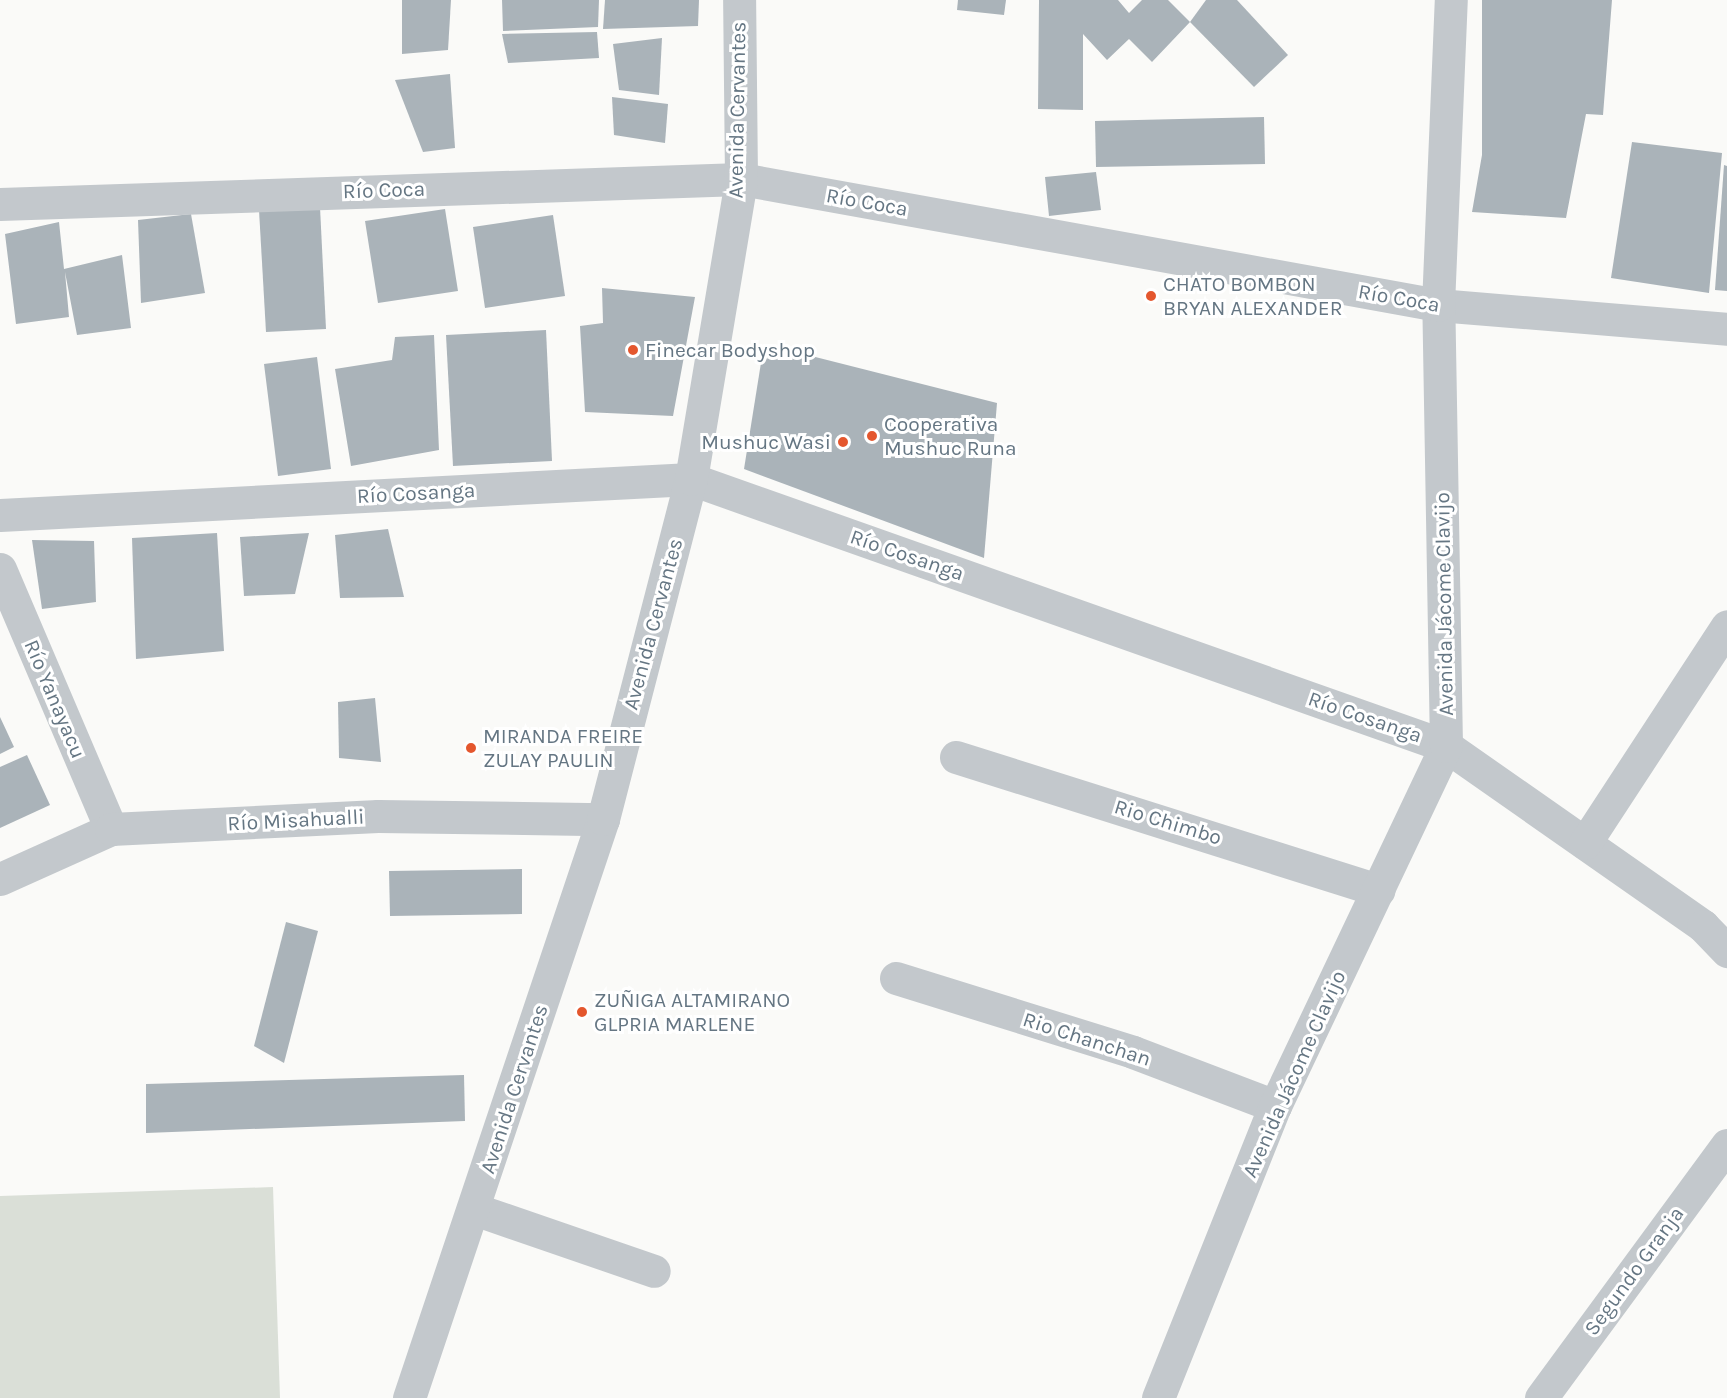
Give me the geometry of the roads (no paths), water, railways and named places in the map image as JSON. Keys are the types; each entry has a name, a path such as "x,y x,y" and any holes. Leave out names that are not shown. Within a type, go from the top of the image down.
{"street":[{"name":"Avenida Cervantes","path":"409,1398 603,819 691,479 741,179 739,0"},
{"name":"Avenida Jácome Clavijo","path":"1158,1398 1275,1106 1446,746 1438,305 1451,0"},
{"name":"Río Coca","path":"0,204 741,179 1438,305 1727,329"},
{"name":"Río Cosanga","path":"0,515 691,479 1446,746 1703,926 1727,951"},
{"name":"Río Yanayacu","path":"0,569 111,829"},
{"path":"1585,843 1727,626"},
{"name":"Rio Chimbo","path":"956,757 1379,890"},
{"name":"Río Misahualli","path":"0,879 111,829 378,816 603,819"},
{"name":"Rio Chanchan","path":"896,978 1133,1052 1275,1106"},
{"name":"Segundo Granja","path":"1541,1398 1727,1145"},
{"path":"474,1209 654,1271"}],"place":[{"name":"CHATO BOMBON BRYAN ALEXANDER","path":"1151,296"},
{"name":"Finecar Bodyshop","path":"633,350"},
{"name":"Cooperativa Mushuc Runa","path":"872,436"},
{"name":"Mushuc Wasi","path":"843,442"},
{"name":"MIRANDA FREIRE ZULAY PAULIN","path":"471,748"},
{"name":"ZUÑIGA ALTAMIRANO GLPRIA MARLENE","path":"582,1012"}]}
